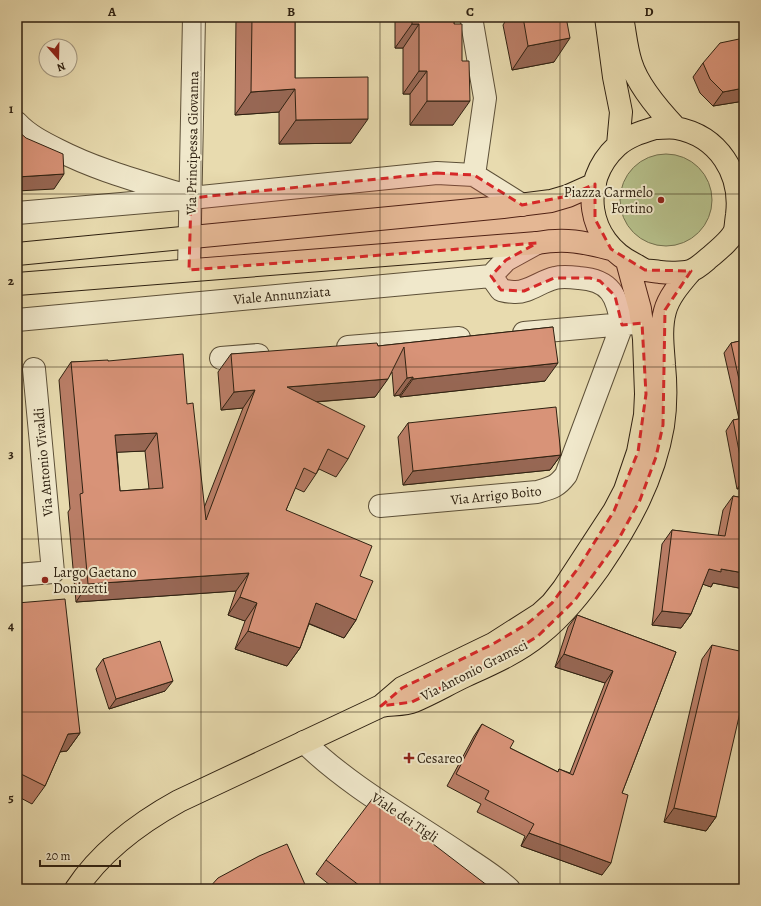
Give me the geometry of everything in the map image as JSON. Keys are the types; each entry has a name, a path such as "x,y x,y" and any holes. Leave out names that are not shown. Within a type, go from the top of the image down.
{"main road":[{"path":"606,17 614,77 621,112 618,145"},
{"path":"622,17 630,62 637,77 658,108 676,128"},
{"path":"17,254 522,205 550,201 562,198 594,184 608,156 618,145 635,134 655,128 676,128 695,134 712,144 734,161 734,175 738,193 739,228"},
{"name":"Via Antonio Gramsci","path":"76,889 94,866 112,847 153,816 179,802 381,706 402,688 493,644 527,624 552,603 579,567 614,511 625,490 638,452 645,415 646,394 632,324 637,293 619,255 602,236 595,219 593,202 594,184"},
{"name":"Via Antonio Gramsci","path":"381,706 412,702 503,658 520,648 538,636 566,611 593,575 629,523 640,500 656,457 665,410 662,342 665,310 671,298 691,271 721,247 739,228"},
{"path":"17,284 557,240 581,241 619,255 645,270 667,272 691,271"}],"street":[{"name":"Via Principessa Giovanna","path":"189,270 194,17"},
{"path":"471,17 486,98 474,175"},
{"path":"17,123 35,138 78,160 112,173 191,198"},
{"path":"17,213 191,198 437,173 474,175 522,205"},
{"path":"537,242 506,260 491,276 502,290 513,292 524,291 554,278 590,278 600,281 609,288 615,296 619,306 632,324"},
{"name":"Viale Annunziata","path":"17,320 491,276"},
{"path":"504,334 632,324"},
{"name":"Via Arrigo Boito","path":"380,506 537,492 559,484 566,475 632,324"},
{"path":"331,349 480,336"},
{"path":"220,358 276,353"},
{"name":"Via Antonio Vivaldi","path":"17,575 53,572 34,369"},
{"name":"Viale dei Tigli","path":"304,742 317,755 345,777 444,843 509,889"}],"highlighted area":[{"path":"437,173 474,175 522,205 568,196 595,184 595,219 611,249 645,270 691,271 665,310 663,425 656,457 640,500 617,542 575,600 538,636 503,658 412,702 381,706 402,688 493,644 527,624 552,603 579,567 614,511 638,452 646,394 642,323 622,325 615,296 600,281 590,278 554,278 524,291 501,290 491,276 506,260 537,243 189,270 191,198"}],"green space":[{"path":"657,154 675,154 692,161 705,174 712,191 712,209 705,226 692,239 675,246 657,246 640,239 627,226 620,209 620,191 627,174 640,161"}],"building":[{"path":"252,17 295,17 295,78 368,77 368,119 296,120 295,89 251,92"},
{"path":"412,17 454,17 454,24 462,24 462,61 469,61 470,101 427,101 427,71 419,71 419,24 412,24"},
{"path":"523,17 566,17 570,38 528,46"},
{"path":"744,38 744,88 723,92 710,79 703,63 720,43"},
{"path":"17,130 26,138 63,154 64,174 17,177"},
{"path":"553,327 558,363 413,379 413,377 407,378 404,347 388,379 287,387 365,426 348,459 328,449 316,474 304,468 286,510 372,546 360,576 373,581 356,620 316,603 300,648 248,631 257,603 240,597 249,573 88,584 80,494 83,493 71,362 108,361 183,354 187,404 193,403 206,520 255,390 234,392 231,354 377,343 378,346","holes":["157,433 163,488 120,491 115,435"]},
{"path":"744,340 744,402 731,343"},
{"path":"556,407 561,455 413,471 408,423"},
{"path":"744,418 744,477 733,420"},
{"path":"733,496 744,498 744,573 721,569 721,572 709,569 691,614 662,611 672,530 725,536"},
{"path":"65,599 80,733 68,734 45,786 17,772 17,603"},
{"path":"577,615 676,652 622,793 628,795 611,863 529,833 534,824 485,799 489,791 456,774 482,724 514,741 510,748 558,772 559,769 573,775 613,671 564,654"},
{"path":"160,641 173,681 116,699 103,659"},
{"path":"712,645 744,652 744,695 716,817 674,808"},
{"path":"373,798 492,889 364,889 326,860"},
{"path":"287,844 307,889 208,889 218,878 259,856"}],"place":[{"name":"Piazza Carmelo Fortino","path":"661,200"},
{"name":"Largo Gaetano Donizetti","path":"45,580"},
{"name":"Cesareo","path":"409,758"}]}
